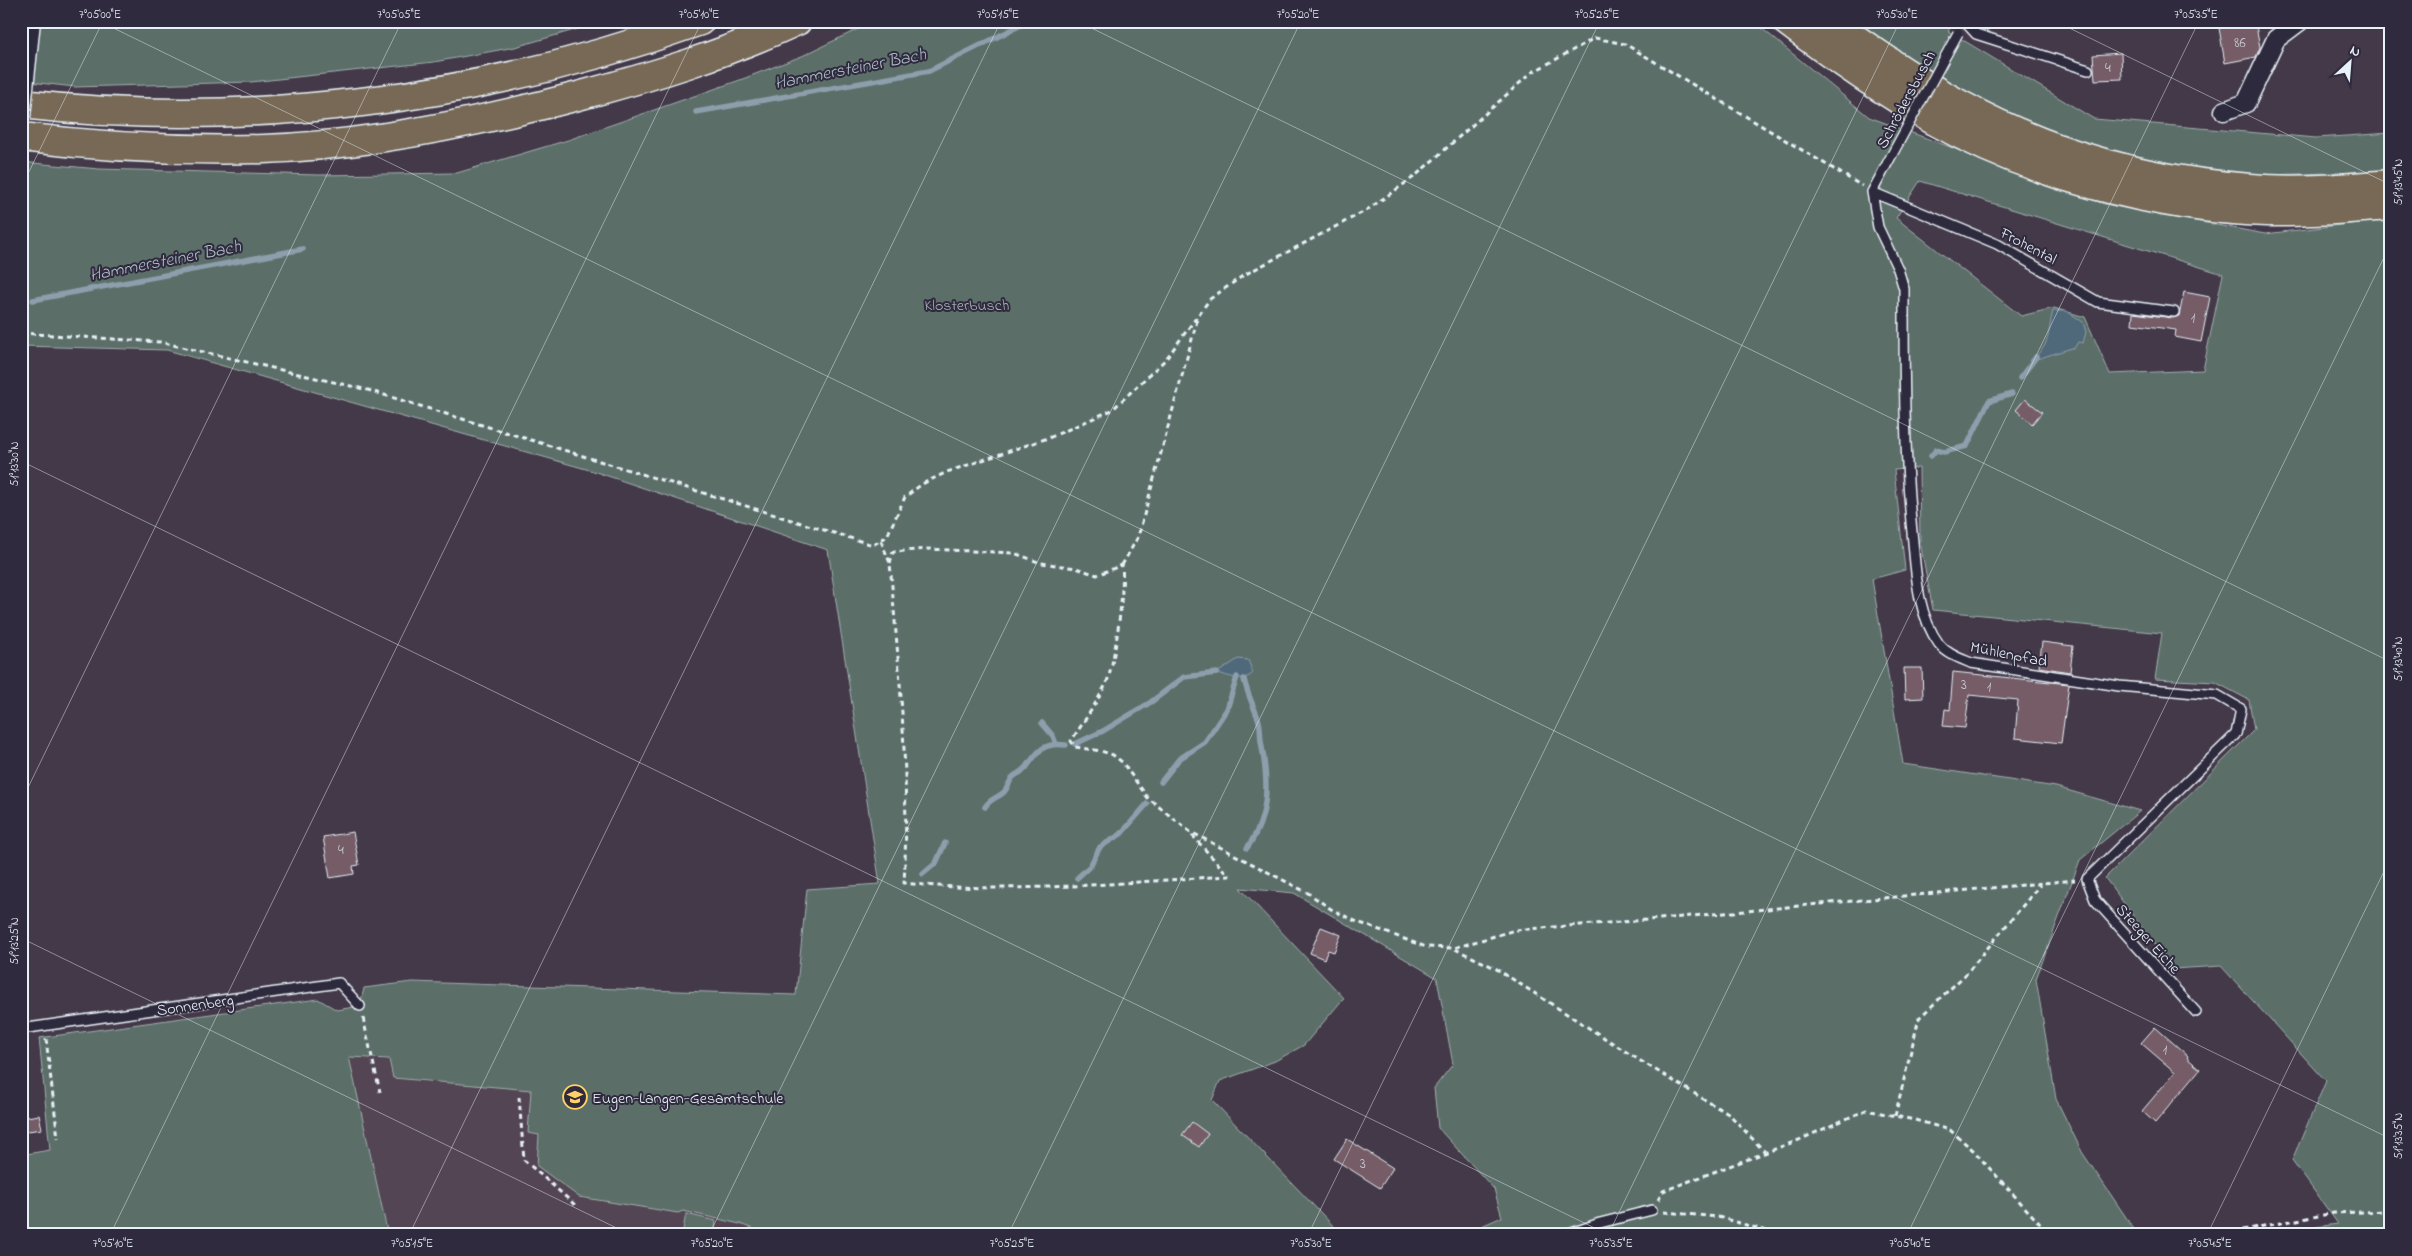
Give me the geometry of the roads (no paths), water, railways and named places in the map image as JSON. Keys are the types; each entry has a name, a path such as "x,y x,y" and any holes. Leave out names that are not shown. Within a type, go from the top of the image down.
{"highway":[{"path":"21,104 102,111 194,113 334,106 436,92 520,76 700,21"},
{"path":"21,137 59,142 169,148 265,149 388,136 510,114 663,73 758,39 797,21"},
{"path":"1786,21 1822,48 1934,121 1986,146 2056,174 2118,191 2182,204 2265,212 2391,206"},
{"path":"1835,25 1952,102 1990,122 2056,149 2119,168 2188,182 2252,188 2323,189 2391,184"}],"street":[{"path":"21,117 31,21"},
{"path":"2224,112 2246,103 2276,39 2300,21"}],"lane":[{"name":"Schrödersbusch","path":"1872,192 1965,22"},
{"path":"1965,22 1976,34 2088,70"},
{"name":"Frohental","path":"1872,192 1997,244 2098,302 2174,312"},
{"name":"Mühlenpfad","path":"1872,192 1878,227 1898,269 1904,289 1908,494 1920,595 1925,617 1940,645 1953,655 1978,665 2119,686 2217,694 2241,709 2236,734 2086,879"},
{"name":"Steeger Eiche","path":"2086,879 2094,900 2196,1012"},
{"name":"Sonnenberg","path":"21,1029 339,983 360,1006"},
{"path":"1566,1235 1600,1223 1652,1210"}],"water":[{"path":"2053,311 2067,311 2083,322 2086,332 2083,343 2078,342 2075,347 2037,359 2035,356 2044,347 2048,336"},
{"path":"1238,659 1248,660 1253,673 1245,678 1241,678 1217,673"}],"waterway":[{"name":"Hammersteiner Bach","path":"696,112 929,71 1029,21"},
{"name":"Hammersteiner Bach","path":"33,300 303,249"},
{"path":"2020,378 2036,357"},
{"path":"1931,456 1936,450 1944,452 1967,446 1989,401 2012,394"},
{"path":"1075,744 1103,731 1151,702 1184,677 1217,673"},
{"path":"1161,782 1179,759 1205,742 1227,709 1237,677"},
{"path":"1244,679 1260,724 1266,783 1264,810 1255,835 1247,848"},
{"path":"1042,723 1053,736 1056,744"},
{"path":"985,807 1005,791 1013,777 1025,769 1038,752 1046,746 1066,745"},
{"path":"1077,878 1090,866 1100,847 1121,834 1147,804"},
{"path":"923,874 936,863 945,843"}],"place":[{"name":"Eugen-Langen-Gesamtschule","path":"575,1097"}],"park label":[{"name":"Klosterbusch","path":"967,304"}]}
